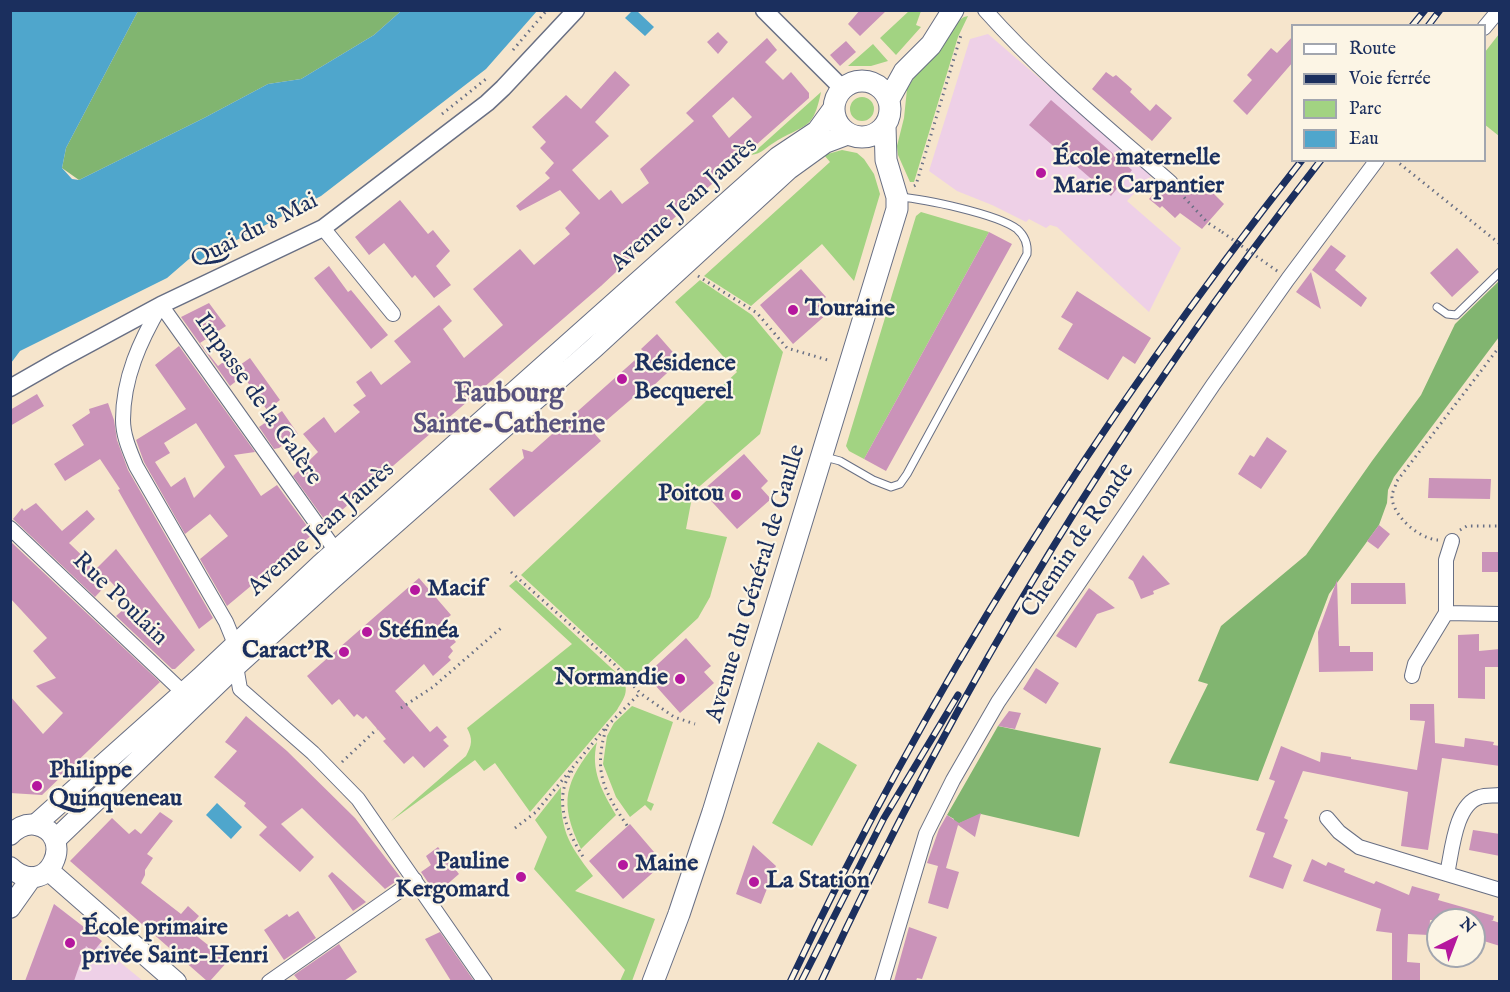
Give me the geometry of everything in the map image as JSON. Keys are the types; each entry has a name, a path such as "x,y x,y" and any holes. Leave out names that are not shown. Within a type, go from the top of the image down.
{"main road":[{"path":"871,82 898,66 917,49 932,31 940,10"},
{"path":"889,99 904,72 931,45 953,10"},
{"path":"856,81 871,82 882,89 889,99 890,113 885,126 878,132 855,136 836,121 833,109 837,94 842,88 856,81"},
{"name":"Avenue Jean Jaurès","path":"55,840 190,699 235,644 778,157 817,131 833,109"},
{"name":"Avenue du Général de Gaulle","path":"653,981 679,914 713,812 897,208 897,197 884,146 885,126"},
{"name":"Avenue du Général de Gaulle","path":"855,136 872,148 890,173"},
{"name":"Avenue Jean Jaurès","path":"10,835 21,827 32,825 190,699 236,666 426,494 594,348 802,158 825,143 855,136"},
{"path":"10,816 43,828 55,840 56,856 10,908"},
{"path":"10,867 24,876 40,874 176,981"}],"street":[{"name":"Quai du 8 Mai","path":"10,388 161,305 323,228 487,103 576,10"},
{"path":"764,10 842,88"},
{"path":"985,10 1020,50 1171,183"},
{"path":"1486,27 1499,10"},
{"name":"Chemin de Ronde","path":"882,981 926,834 953,780 993,711 1039,639 1219,375 1376,162"},
{"path":"323,228 393,314"},
{"path":"161,305 141,340 134,359 123,421 127,444 135,466 226,622 235,644 240,689 331,771 358,800 485,981"},
{"name":"Impasse de la Galère","path":"161,305 336,551"},
{"name":"Rue Poulain","path":"10,528 190,699"},
{"path":"1412,676 1415,664 1446,613 1446,560 1452,541"},
{"path":"1446,613 1500,614"},
{"path":"1447,874 1458,820 1463,811 1471,801 1481,796 1500,795"},
{"path":"1327,818 1339,832 1359,847 1500,890"},
{"path":"269,981 415,880"}],"lane":[{"path":"823,456 840,461 873,480 891,487 900,484 908,474 1027,254 1028,245 1010,224 992,217 921,199 897,197"},
{"path":"1437,307 1447,314 1456,315 1500,272"}],"path":[{"path":"509,55 547,10"},
{"path":"897,197 916,185 962,33"},
{"path":"436,119 494,73"},
{"path":"1398,162 1500,244"},
{"path":"1171,183 1200,215 1280,273"},
{"path":"686,264 699,276 757,313 787,348 850,366"},
{"path":"1500,346 1397,481 1392,495 1395,507 1419,534 1432,540 1452,541 1467,526 1500,526"},
{"path":"511,572 614,664 640,693 674,717 695,723"},
{"path":"401,708 433,687 501,628"},
{"path":"515,828 536,812 606,727 640,693"},
{"path":"606,727 599,765 605,788 628,826"},
{"path":"331,771 377,729"},
{"path":"574,766 564,789 563,812 572,840 585,860"}],"shaded area":[{"name":"École maternelle Marie Carpantier","path":"988,34 1152,175 1127,201 1181,248 1149,312 1057,227 1050,225 1046,228 1029,219 1026,222 957,191 929,171 970,39"},
{"name":"École primaire privée Saint-Henri","path":"54,904 102,941 99,945 143,981 76,981 35,953"}],"green space":[{"path":"138,11 401,11 374,35 301,79 268,84 79,180 62,168 66,148"},
{"path":"909,11 921,11 916,25 921,27 896,55 880,38"},
{"path":"968,16 958,37 914,182 910,182 898,155 897,146 904,118 907,89 915,76 941,50 958,21"},
{"path":"1499,34 1499,136 1486,126 1486,51"},
{"path":"873,44 888,61 871,66 848,66"},
{"path":"821,92 815,114 807,124 761,152 751,155"},
{"path":"862,97 871,100 874,109 871,118 862,121 853,118 850,109 853,100"},
{"path":"842,150 857,153 864,159 874,174 880,194 854,281 822,244 751,306 704,276 830,162 824,155"},
{"path":"921,212 989,232 864,459 849,451 846,446 916,216"},
{"path":"700,280 752,315 783,352 760,434 693,492 686,529 727,537 710,597 698,618 633,678 521,575 737,372 675,302"},
{"path":"1499,281 1499,337 1394,477 1388,490 1387,503 1379,525 1329,594 1258,781 1169,763 1208,684 1198,681 1221,626 1306,555 1421,395 1455,324"},
{"path":"516,580 622,678 626,691 622,702 530,812 495,763 484,771 475,760 391,821 466,756 471,742 467,728 572,644 509,586"},
{"path":"632,706 673,722 647,801 654,804 651,811 645,805 630,817 616,797 603,764 607,736 614,723"},
{"path":"998,726 1101,748 1079,837 981,814 953,826 954,819 947,815"},
{"path":"597,742 596,771 602,789 616,815 581,849 569,818 568,792 578,769"},
{"path":"818,742 857,765 812,846 772,823"},
{"path":"561,787 562,814 567,835 593,876 575,891 655,919 632,981 620,981 625,970 534,869 547,837 535,820"}],"water":[{"path":"11,10 138,11 66,148 62,168 72,179 79,180 268,84 301,79 374,35 401,11 537,11 486,69 321,196 198,262 194,257 189,259 167,278 20,351 11,363"},
{"path":"633,10 654,27 645,36 625,18"},
{"path":"217,803 242,827 231,839 206,815"}],"building":[{"path":"860,10 887,10 860,36 848,24"},
{"path":"718,32 728,42 718,54 707,42"},
{"path":"767,38 777,50 765,62 783,80 791,72 809,93 809,98 601,286 327,523 293,476 318,452 303,434 324,417 335,433 360,412 353,405 366,396 356,382 371,371 381,385 411,362 394,341 439,305 452,321 443,329 464,358 503,325 473,289 520,249 534,265 570,234 565,228 580,213 560,190 520,211 516,206 550,178 545,173 554,163 540,148 546,142 532,127 566,95 581,109 615,71 630,85 595,122 609,136 572,170 599,200 611,190 622,204 649,183 640,169 694,121 686,113","holes":["733,97 752,117 729,138 712,116"]},
{"path":"1291,38 1291,64 1247,115 1233,101 1252,80 1247,75 1271,48 1277,53"},
{"path":"846,41 856,52 840,66 830,55"},
{"path":"1106,72 1113,77 1116,75 1132,89 1130,92 1150,111 1156,104 1172,118 1152,141 1092,89"},
{"path":"1051,100 1132,170 1111,196 1029,125"},
{"path":"1186,179 1196,188 1206,186 1224,204 1202,229 1180,213 1175,218 1162,206 1160,208 1149,199 1161,186 1176,195"},
{"path":"400,200 428,234 433,230 450,251 436,266 451,285 434,298 415,275 412,278 384,243 369,255 355,237"},
{"path":"989,232 1012,244 886,471 864,459"},
{"path":"1331,245 1346,256 1335,270 1367,298 1361,307 1312,270"},
{"path":"1457,248 1479,272 1452,297 1430,273"},
{"path":"329,266 348,292 351,290 388,335 371,349 314,278"},
{"name":"Touraine","path":"801,269 826,297 818,304 827,314 793,344 760,305"},
{"path":"1311,272 1321,309 1296,292"},
{"path":"1077,291 1151,338 1135,364 1123,356 1108,380 1058,349 1073,324 1061,317"},
{"path":"209,303 226,326 200,343 218,366 226,360 239,379 230,386 181,317"},
{"path":"657,334 678,358 678,363 653,386 643,389 593,432 601,441 514,517 489,489 524,458 522,449 532,452 644,352 641,349"},
{"path":"179,346 255,452 234,455 261,496 277,485 313,534 227,606 200,559 228,536 210,514 185,534 144,462 136,440 186,409 155,365","holes":["196,423 225,467 194,498 185,477 171,487 155,462 170,453 164,443"]},
{"path":"250,358 280,400 267,410 237,367"},
{"path":"37,394 44,406 10,426 10,410"},
{"path":"108,403 114,420 117,440 128,470 213,618 199,629 118,490 120,489 100,459 65,481 54,464 84,445 72,425 90,413 89,409"},
{"path":"282,411 298,434 279,448 274,449 259,427"},
{"path":"1267,437 1287,451 1261,489 1238,474 1250,455 1254,457"},
{"name":"Poitou","path":"744,454 768,481 761,488 771,499 737,529 702,491"},
{"path":"1429,478 1491,479 1490,499 1428,498"},
{"path":"36,503 62,531 87,510 95,519 69,543 96,569 116,549 195,650 175,669 172,669 116,616 131,603 110,581 95,597 13,519 22,508 24,511"},
{"path":"1379,525 1390,534 1378,549 1367,541"},
{"path":"10,541 160,682 42,795 10,793 10,696 43,734 63,713 36,686 56,678 33,651 47,638 10,598"},
{"path":"1482,552 1500,552 1500,572 1482,572"},
{"path":"1143,555 1170,584 1141,599 1133,581 1128,578"},
{"path":"419,578 451,615 440,624 456,642 450,647 453,651 448,657 451,660 433,676 424,664 395,691 430,732 437,726 447,737 443,740 449,746 424,768 413,756 404,764 383,741 386,739 366,716 363,719 357,714 354,717 339,699 332,705 307,676"},
{"path":"1337,580 1339,646 1350,646 1350,652 1373,652 1373,671 1319,672 1318,632"},
{"path":"1351,583 1405,583 1406,604 1351,604"},
{"path":"1089,588 1115,608 1097,614 1076,648 1056,636"},
{"path":"1479,634 1479,651 1500,649 1500,667 1485,667 1485,699 1458,698 1458,635"},
{"name":"Normandie","path":"686,638 711,666 704,672 714,683 680,713 646,675"},
{"path":"1036,668 1059,683 1046,704 1023,689"},
{"path":"1410,704 1434,704 1435,743 1464,747 1465,738 1494,742 1493,745 1500,746 1500,766 1442,758 1428,850 1401,846 1408,792 1303,771 1284,818 1288,820 1273,857 1292,865 1283,889 1249,877 1265,833 1256,830 1275,781 1269,779 1281,746 1320,762 1321,752 1417,770 1425,721 1410,720"},
{"path":"1009,711 1021,713 1015,729 998,726"},
{"path":"246,716 287,751 355,818 401,878 385,889 302,808 281,824 314,857 300,872 259,835 267,827 244,806 246,803 214,777 237,751 225,742"},
{"path":"160,812 173,821 147,854 153,858 145,870 141,883 181,914 188,906 199,916 188,929 228,961 210,981 207,981 70,861 112,818 129,834 135,829 141,834"},
{"path":"981,813 975,837 958,825 946,868 959,872 948,909 928,903 938,866 927,863 939,829 947,815 959,823"},
{"name":"Maine","path":"630,824 654,852 647,858 657,869 623,899 589,861"},
{"path":"1473,830 1500,834 1500,856 1469,850"},
{"path":"753,845 776,866 761,904 736,894"},
{"path":"438,847 459,874 436,894 421,872 431,865 426,856"},
{"path":"1312,859 1326,866 1328,862 1345,869 1344,872 1374,884 1376,881 1409,895 1412,886 1440,894 1438,900 1466,908 1426,908 1426,935 1408,934 1407,962 1420,963 1420,981 1392,981 1392,933 1376,931 1381,909 1303,881"},
{"path":"332,872 366,902 353,911 328,876"},
{"name":"École primaire privée Saint-Henri","path":"54,904 102,941 93,952 86,946 74,981 25,981"},
{"path":"298,911 316,938 284,960 264,930 287,914 289,917"},
{"path":"1486,914 1494,916 1491,920 1500,923 1500,946 1486,942"},
{"path":"909,927 937,937 922,979 894,981"},
{"path":"440,932 474,981 451,981 425,939"},
{"path":"339,944 357,972 344,981 299,981 294,975"}],"railway":[{"path":"1414,24 1425,10"},
{"path":"1430,24 1440,10"},
{"path":"790,982 843,873 900,766 1023,556 1088,454 1157,354 1300,162"},
{"path":"821,982 928,766 1047,556 1111,454 1178,354 1319,162"},
{"path":"801,982 884,818 958,695"}],"place":[{"name":"École maternelle Marie Carpantier","path":"1041,173"},
{"name":"Touraine","path":"793,310"},
{"name":"Résidence Becquerel","path":"622,379"},
{"name":"Poitou","path":"736,495"},
{"name":"Macif","path":"415,590"},
{"name":"Stéfinéa","path":"367,632"},
{"name":"Caract'R","path":"344,652"},
{"name":"Normandie","path":"680,679"},
{"name":"Philippe Quinqueneau","path":"37,786"},
{"name":"Maine","path":"623,865"},
{"name":"Pauline Kergomard","path":"521,877"},
{"name":"La Station","path":"754,882"},
{"name":"École primaire privée Saint-Henri","path":"70,943"}],"district":[{"name":"Faubourg Sainte-Catherine","path":"509,410"}]}
